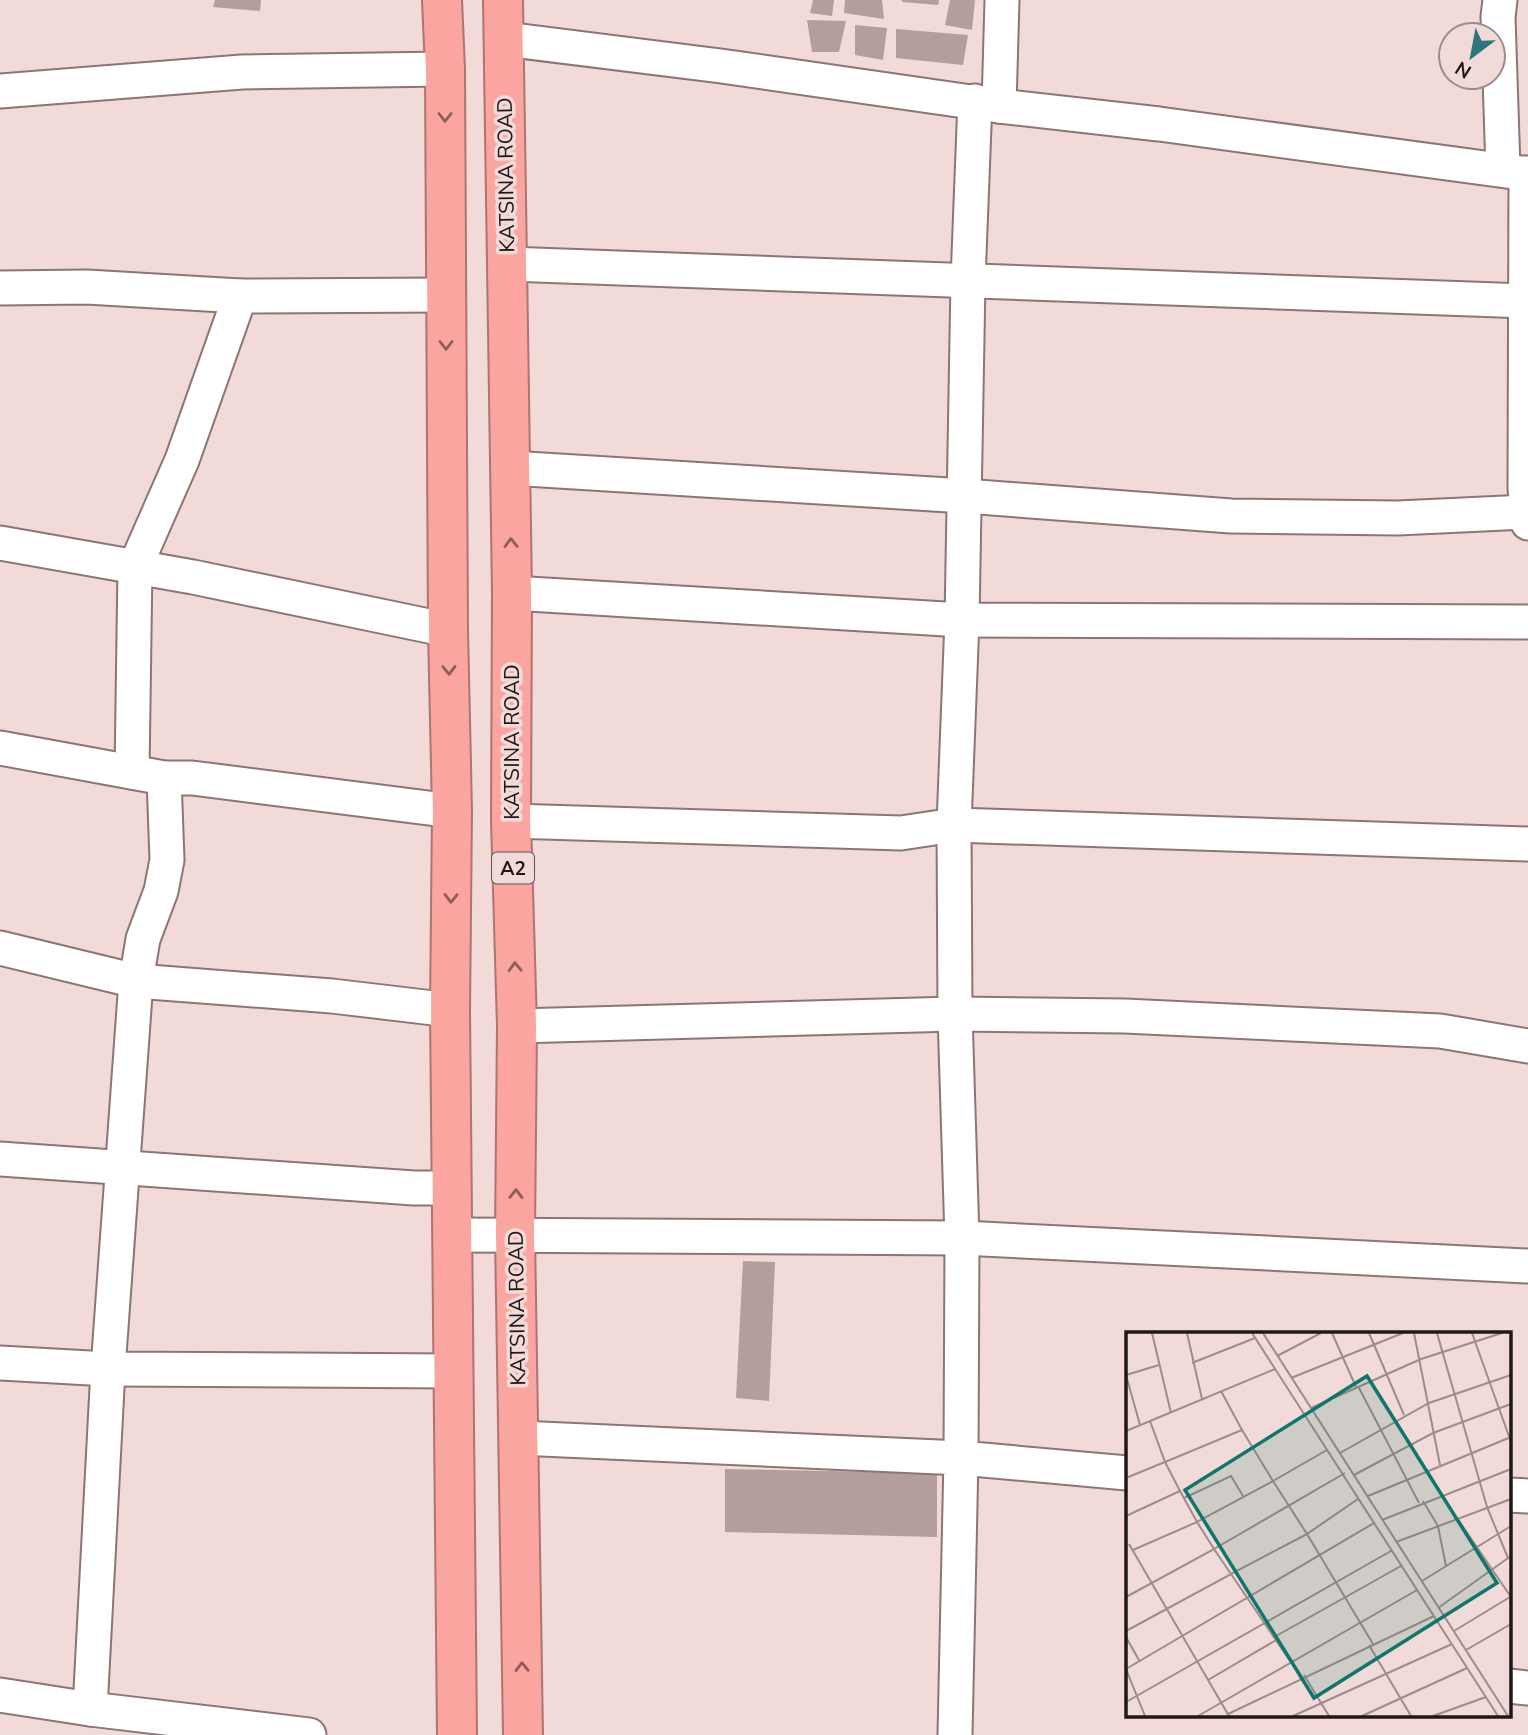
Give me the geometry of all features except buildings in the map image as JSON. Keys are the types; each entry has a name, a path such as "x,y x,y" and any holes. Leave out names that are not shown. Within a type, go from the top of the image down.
{"highway":[{"path":"442,0 445,69 448,630 452,811 450,1010 457,1735"},
{"name":"KATSINA ROAD","path":"503,0 512,593 511,821 517,1026 515,1235 523,1735"}],"street":[{"path":"955,1735 962,1238 955,1014 954,825 962,620 968,281 987,104 1002,0"},
{"path":"1500,0 1498,17 1519,172 1527,301 1528,523"},
{"path":"504,39 721,65 987,104 1519,172"},
{"path":"0,91 242,72 445,69"},
{"path":"507,264 1527,301"},
{"path":"0,288 87,287 240,296 445,295"},
{"path":"99,1718 108,1369 136,981 143,939 161,891 167,860 148,775 135,567 182,460 240,296"},
{"path":"510,468 965,496 1231,516 1398,518 1527,496"},
{"path":"0,543 193,577 448,630"},
{"path":"512,593 962,620 1528,622"},
{"path":"0,748 148,775 192,778 452,811"},
{"path":"511,821 901,833 954,825 1528,844"},
{"path":"0,948 136,981 332,996 450,1010"},
{"path":"517,1026 955,1014 1125,1016 1440,1031 1528,1046"},
{"path":"0,1159 414,1188 451,1188"},
{"path":"453,1235 962,1238 1528,1266"},
{"path":"0,1363 108,1369 453,1371"},
{"path":"519,1438 961,1458 1126,1472"},
{"path":"1510,1495 1528,1496"},
{"path":"1510,1686 1528,1688"},
{"path":"0,1695 99,1718 309,1735"}]}
